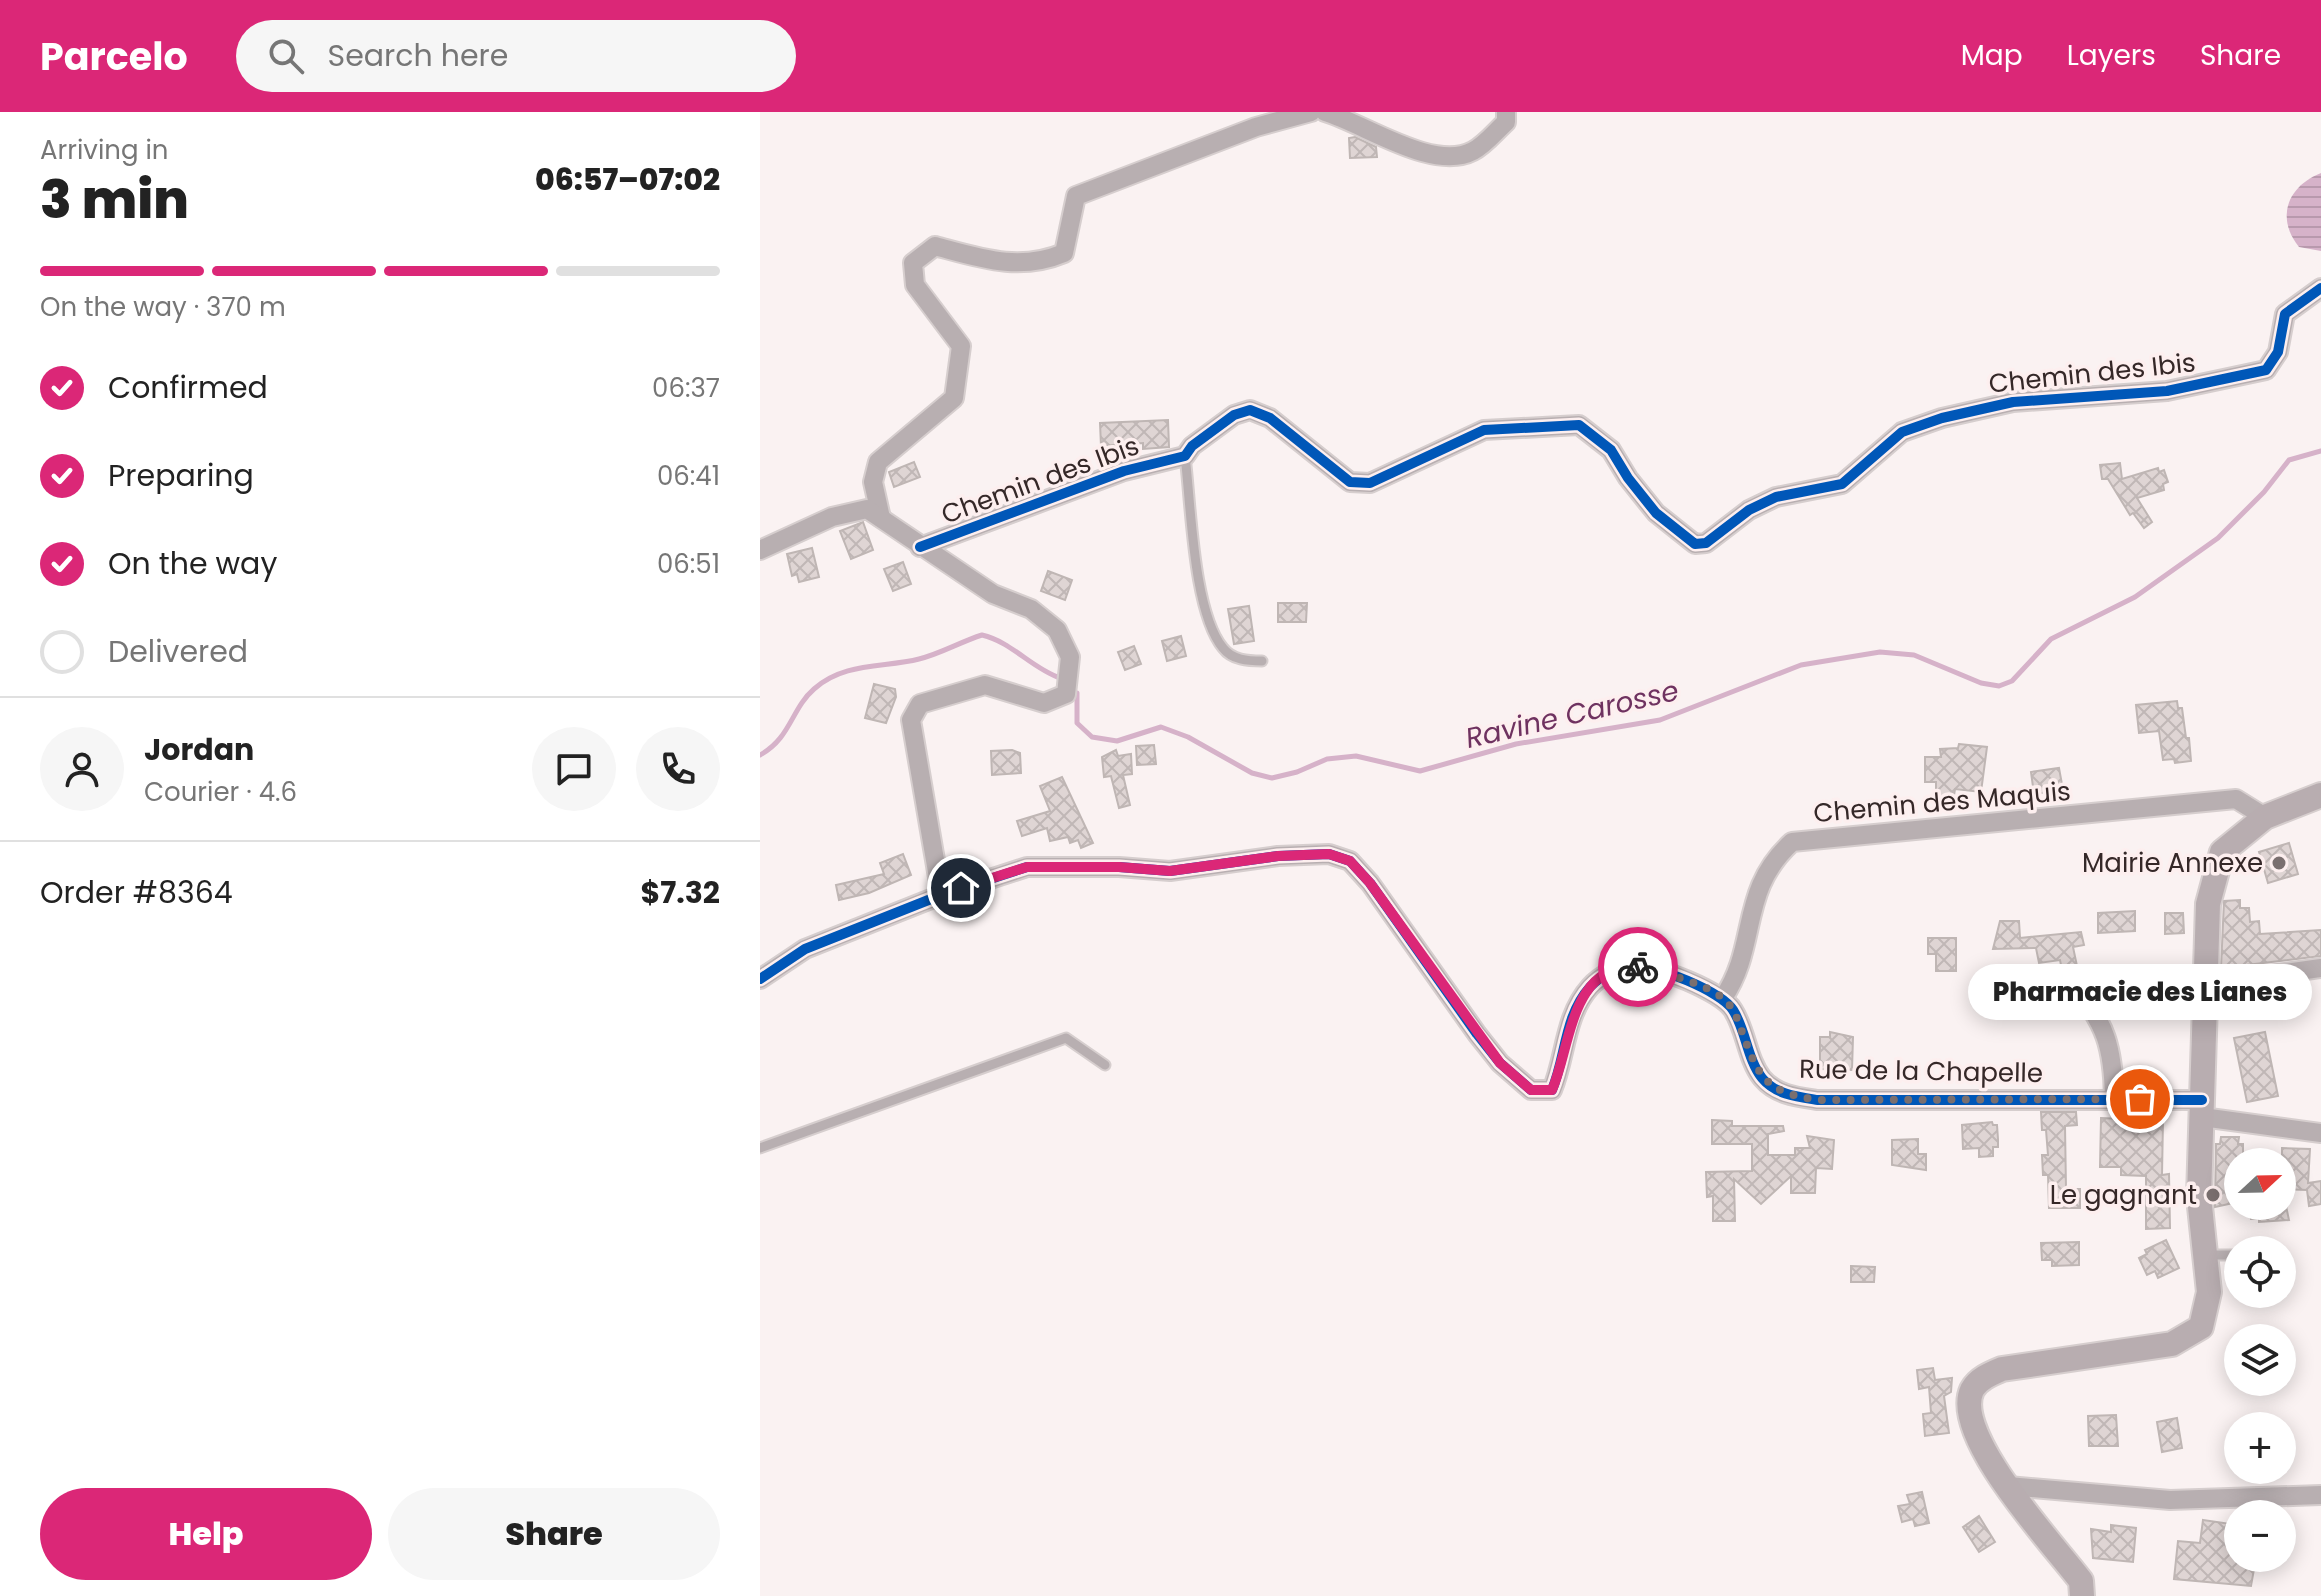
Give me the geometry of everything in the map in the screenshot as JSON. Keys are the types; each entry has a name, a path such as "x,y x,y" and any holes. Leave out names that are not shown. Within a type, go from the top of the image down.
{"main road":[{"path":"2082,1596 2081,1581 2008,1486 1970,1423 1969,1400 1973,1388 1986,1375 2002,1369 2172,1344 2201,1327 2209,1292 2199,1197 2208,904 2222,852 2265,817 2321,795"}],"street":[{"path":"881,518 873,482 878,462 954,398 961,346 915,285 913,263 918,255 935,246 1004,264 1041,263 1064,253 1076,196 1256,127 1311,112"},
{"path":"1325,112 1390,140 1446,158 1473,151 1506,122 1506,112"},
{"name":"Chemin des Ibis","path":"920,547 1124,471 1185,456 1192,446 1234,415 1250,410 1270,418 1350,482 1370,483 1484,430 1579,425 1611,450 1628,478 1673,529 1695,544 1706,543 1749,510 1776,497 1842,484 1902,432 1942,418 2013,402 2167,391 2266,370 2278,352 2285,314 2321,288"},
{"path":"760,550 832,517 867,509 993,594 1031,609 1057,630 1070,657 1066,694 1044,703 985,685 920,704 911,720 941,895"},
{"name":"Chemin des Maquis","path":"1723,998 1736,979 1756,892 1772,860 1792,842 2236,799 2265,817"},
{"path":"760,979 805,949 941,895 1027,867 1119,867 1170,871 1278,856 1329,854 1350,861 1370,883 1500,1063 1531,1090 1544,1093 1552,1090 1573,1016 1590,987 1609,972 1634,966 1674,976 1723,998"},
{"path":"2206,984 2321,968"},
{"path":"2073,984 2094,1010 2106,1033 2113,1058 2114,1098"},
{"name":"Rue de la Chapelle","path":"1723,998 1735,1012 1763,1078 1786,1095 1818,1100 2114,1098 2202,1108 2321,1133"},
{"path":"2008,1486 2170,1500 2321,1495"}],"lane":[{"path":"1185,456 1204,613 1223,649 1244,661 1262,661"},
{"path":"760,1148 1066,1038 1105,1065"},
{"path":"2206,1255 2224,1255"}],"shaded area":[{"path":"2321,173 2321,251 2299,247 2288,225 2287,214 2293,194"}],"building":[{"path":"1355,137 1376,147 1377,157 1350,158 1349,138"},
{"path":"1168,420 1169,447 1143,449 1143,443 1101,446 1100,423"},
{"path":"914,462 920,477 894,487 889,472"},
{"path":"2120,463 2122,479 2158,468 2159,472 2164,470 2168,482 2163,484 2164,490 2137,498 2152,522 2144,528 2133,513 2130,515 2108,479 2102,479 2100,465"},
{"path":"863,522 873,550 851,559 840,531"},
{"path":"812,548 819,577 799,582 797,574 792,576 787,554"},
{"path":"903,562 911,584 893,591 884,569"},
{"path":"1048,571 1072,580 1065,600 1041,591"},
{"path":"1278,603 1307,603 1306,622 1278,622"},
{"path":"1249,606 1254,641 1234,644 1228,609"},
{"path":"1181,636 1186,656 1167,661 1162,641"},
{"path":"1134,646 1141,664 1125,670 1118,652"},
{"path":"874,684 895,689 896,697 886,723 865,718"},
{"path":"2177,701 2178,708 2182,708 2186,738 2189,738 2191,761 2175,763 2174,759 2163,760 2159,731 2139,733 2136,705"},
{"path":"1959,744 1987,747 1981,792 1955,789 1953,802 1936,803 1936,782 1925,782 1925,757 1941,757 1940,749 1958,748"},
{"path":"1154,745 1156,764 1137,765 1136,746"},
{"path":"1012,750 1020,753 1021,773 992,775 991,751"},
{"path":"1116,750 1118,756 1131,754 1132,774 1123,775 1130,805 1119,808 1111,776 1104,777 1102,757"},
{"path":"2059,768 2063,790 2034,794 2031,772"},
{"path":"1062,777 1093,843 1081,848 1078,840 1070,843 1068,837 1050,841 1047,828 1022,836 1017,821 1050,811 1040,786"},
{"name":"Mairie Annexe","path":"2289,843 2298,874 2268,883 2259,852"},
{"path":"903,854 911,875 869,893 839,900 836,885 884,874 880,863"},
{"path":"2240,900 2240,908 2249,908 2250,922 2259,921 2260,934 2321,930 2321,956 2221,968 2224,901"},
{"path":"2135,911 2135,931 2098,933 2098,913"},
{"path":"2165,913 2183,913 2184,933 2165,934"},
{"path":"2000,921 2019,921 2020,938 2081,932 2084,945 2073,947 2077,966 2062,970 2060,960 2039,963 2036,948 1993,949"},
{"path":"1928,938 1956,938 1956,971 1936,971 1936,954 1928,954"},
{"path":"2275,987 2277,1001 2232,1009 2230,993"},
{"path":"1830,1032 1853,1037 1852,1070 1820,1069 1820,1037 1830,1037"},
{"path":"2265,1032 2278,1096 2247,1102 2234,1038"},
{"path":"2041,1112 2076,1112 2077,1125 2065,1126 2066,1189 2080,1189 2080,1208 2049,1208 2048,1175 2043,1175 2042,1155 2048,1155 2046,1130 2042,1130"},
{"path":"2101,1118 2163,1121 2162,1175 2169,1174 2170,1228 2146,1229 2146,1176 2121,1175 2121,1167 2100,1167"},
{"path":"1712,1120 1732,1121 1732,1126 1783,1126 1784,1131 1768,1134 1768,1155 1795,1155 1795,1148 1810,1148 1807,1136 1834,1140 1832,1169 1816,1168 1815,1193 1791,1193 1791,1176 1761,1204 1734,1179 1735,1221 1713,1221 1713,1196 1707,1197 1706,1172 1752,1171 1752,1144 1712,1144"},
{"path":"1992,1122 1997,1125 1998,1139 1998,1147 1993,1147 1993,1156 1979,1157 1979,1148 1963,1149 1962,1125"},
{"path":"2221,1137 2239,1137 2238,1144 2243,1144 2243,1148 2224,1148 2224,1205 2215,1207 2216,1144 2220,1144"},
{"path":"1918,1139 1918,1154 1926,1154 1926,1170 1892,1165 1892,1140"},
{"path":"2296,1148 2310,1149 2308,1183 2321,1181 2321,1204 2309,1206 2307,1190 2296,1190"},
{"path":"2166,1240 2179,1268 2158,1278 2155,1271 2147,1275 2139,1258 2147,1254 2145,1250"},
{"path":"2079,1242 2079,1265 2052,1266 2052,1260 2042,1260 2041,1243"},
{"path":"1851,1266 1875,1267 1874,1282 1851,1282"},
{"path":"1933,1368 1935,1380 1952,1378 1951,1392 1944,1396 1949,1433 1925,1436 1923,1414 1931,1413 1929,1387 1919,1389 1917,1370"},
{"path":"2116,1415 2118,1446 2089,1446 2088,1416"},
{"path":"2177,1418 2182,1448 2162,1452 2157,1422"},
{"path":"1922,1492 1929,1523 1915,1526 1913,1519 1902,1522 1898,1506 1910,1504 1907,1495"},
{"path":"1979,1516 1995,1542 1979,1552 1963,1527"},
{"path":"2203,1520 2224,1523 2224,1572 2254,1572 2251,1586 2174,1579 2178,1541 2200,1543"},
{"path":"2111,1525 2136,1528 2133,1562 2093,1558 2091,1529 2111,1532"}],"waterway":[{"name":"Ravine Carosse","path":"1077,693 1077,723 1092,737 1117,741 1161,727 1188,737 1252,773 1272,778 1297,772 1327,759 1356,756 1420,771 1516,744 1660,720 1801,665 1880,652 1914,655 1981,683 1999,686 2012,681 2051,639 2135,597 2218,538 2264,492 2289,460 2321,451"},
{"name":"Ravine Carosse","path":"760,755 785,732 806,697 826,680 851,670 927,657 982,635 1003,643 1060,678"}],"cycle path":[{"path":"920,547 1124,471 1185,456 1192,446 1234,415 1250,410 1270,418 1350,482 1370,483 1484,430 1579,425 1611,450 1628,478 1656,513 1695,544 1706,543 1749,510 1776,497 1842,484 1902,432 1942,418 2013,402 2167,391 2266,370 2278,352 2285,314 2321,288"},
{"path":"760,979 805,949 941,895 1027,867 1119,867 1170,871 1278,856 1329,854 1350,861 1370,883 1477,1034 1500,1063 1531,1090 1552,1090 1570,1024 1581,998 1590,987 1610,972 1633,966 1687,980 1726,1003 1737,1018 1762,1078 1781,1092 1795,1096 1818,1100 2202,1100"}],"way so far":[{"path":"1638,967 1674,976 1723,998 1735,1012 1763,1078 1786,1095 1818,1100 2140,1099"}],"place":[{"name":"Mairie Annexe","path":"2279,863"},
{"name":"Pharmacie des Lianes","path":"2140,1099"},
{"name":"Le gagnant","path":"2213,1195"}],"route":[{"path":"961,888 1027,867 1119,867 1170,871 1278,856 1329,854 1350,861 1370,883 1500,1063 1520,1083 1544,1093 1552,1090 1559,1074 1573,1016 1590,987 1609,972 1638,967"}]}
